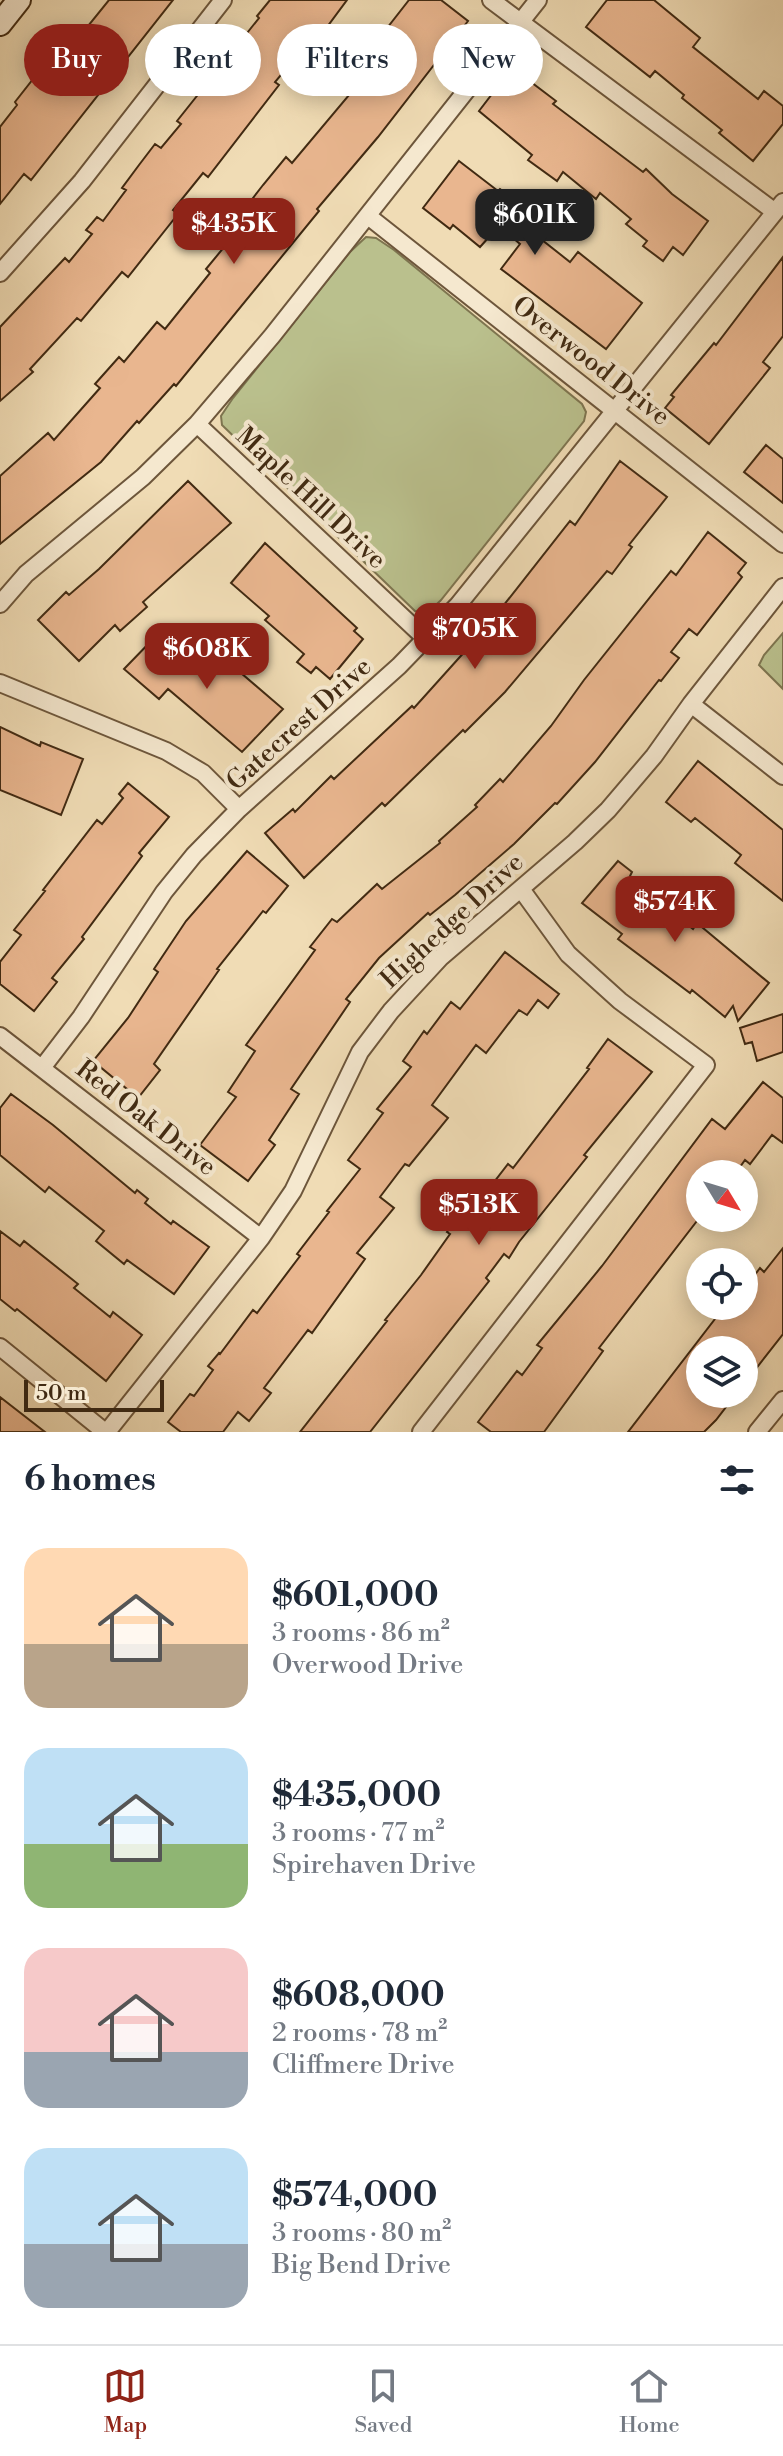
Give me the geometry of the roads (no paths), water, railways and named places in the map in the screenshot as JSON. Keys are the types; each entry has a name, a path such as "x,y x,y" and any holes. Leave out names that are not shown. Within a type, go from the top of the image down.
{"street":[{"path":"0,24 19,0"},
{"path":"0,273 82,181 223,0"},
{"path":"491,0 779,207"},
{"path":"0,604 26,574 143,477 197,424 272,336 538,0"},
{"name":"Gatecrest Drive","path":"42,1068 81,1017 164,892 194,855 239,809 426,639 458,605 779,207"},
{"name":"Overwood Drive","path":"368,216 783,544"},
{"name":"Maple Hill Drive","path":"197,424 426,639"},
{"name":"Highedge Drive","path":"106,1432 261,1238 293,1191 360,1052 391,1011 440,958 608,810 654,756 783,587"},
{"path":"0,683 166,751 203,773 239,809"},
{"path":"691,704 783,776"},
{"path":"421,1432 706,1065 620,1001 568,954 521,889"},
{"name":"Red Oak Drive","path":"0,1036 261,1238"},
{"path":"0,1347 106,1432"},
{"path":"757,1432 783,1400"}]}
